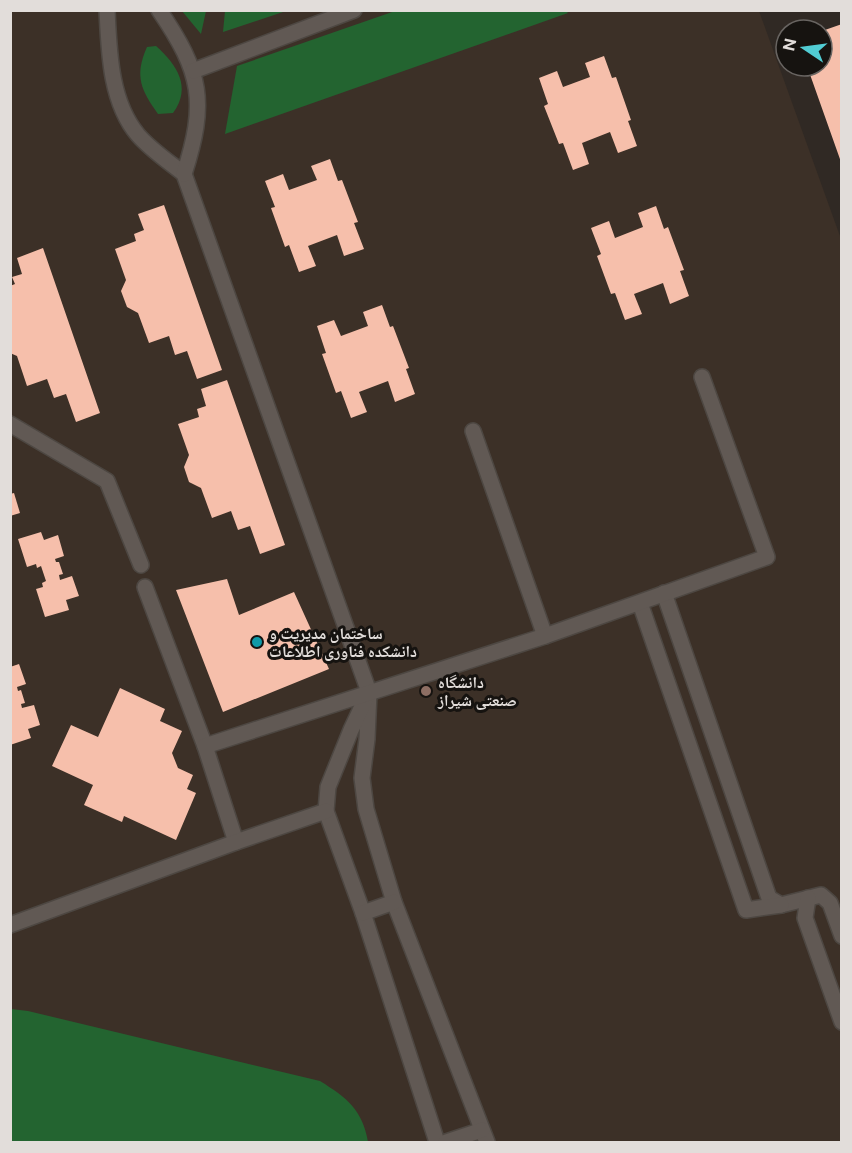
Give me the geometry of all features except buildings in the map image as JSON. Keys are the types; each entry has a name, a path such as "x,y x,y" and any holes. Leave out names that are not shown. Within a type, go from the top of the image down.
{"lane":[{"path":"107,10 108,47 114,81 124,114 138,135 184,174 369,692 367,739 362,778 366,809 394,902 485,1136 446,1143"},
{"path":"159,10 177,37 193,71 199,109 195,140 184,174"},
{"path":"193,71 354,10"},
{"path":"205,746 545,636 767,557 702,377"},
{"path":"10,424 107,481 141,565"},
{"path":"472,431 545,636"},
{"path":"145,587 205,746 236,842"},
{"path":"664,593 769,898 781,905"},
{"path":"640,603 746,910 781,905 821,895 831,903 842,936"},
{"path":"369,692 328,787 326,811 363,913 437,1143"},
{"path":"10,925 326,811"},
{"path":"808,898 805,918 842,1022"},
{"path":"363,913 394,902"}],"shaded area":[{"name":"دانشگاه صنعتی شیراز","path":"10,11 759,11 774,53 774,78 783,78 841,239 841,1142 11,1142"}],"green space":[{"path":"225,10 286,11 223,32"},
{"path":"182,11 206,11 201,34"},
{"path":"395,11 566,11 568,13 225,134 237,66"},
{"path":"156,46 170,61 180,77 181,94 173,113 158,114 141,82 141,66 147,47"},
{"path":"11,1009 28,1011 320,1081 352,1105 362,1121 368,1142 11,1142"}],"place":[{"name":"ساختمان مدیریت و دانشکده فناوری اطلاعات","path":"257,642"},
{"name":"دانشگاه صنعتی شیراز","path":"426,691"}]}
